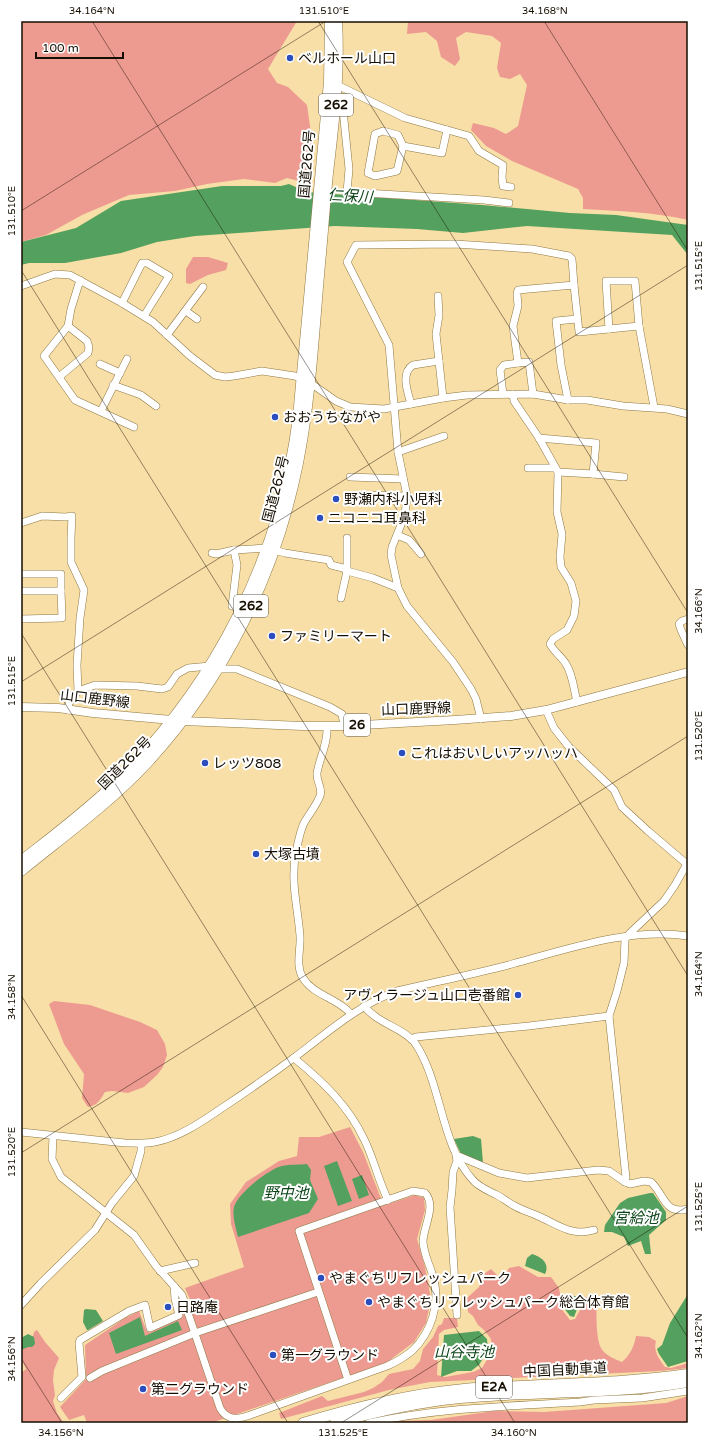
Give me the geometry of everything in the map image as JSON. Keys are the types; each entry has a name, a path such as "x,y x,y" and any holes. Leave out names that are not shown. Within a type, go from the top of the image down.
{"highway":[{"name":"国道262号","path":"323,188 336,100 330,51 330,21"},
{"name":"国道262号","path":"214,668 284,520 298,461 333,83 339,50 337,21"},
{"name":"国道262号","path":"21,871 81,824 147,764 214,668 249,610 271,549"},
{"name":"国道262号","path":"21,861 98,799 178,720"},
{"name":"中国自動車道","path":"303,1423 350,1409 430,1392 465,1388 658,1378 688,1374"},
{"name":"中国自動車道","path":"335,1423 381,1411 442,1400 660,1387 688,1382"}],"main road":[{"name":"山口鹿野線","path":"21,706 58,708 93,713 178,720 295,726 344,726 481,719 511,716 546,710 688,672"}],"street":[{"path":"333,83 405,118 469,136 479,151 503,165 503,186 511,187"},
{"path":"336,100 343,110 349,169 347,192 484,200 509,203"},
{"path":"403,146 442,153 447,130"},
{"path":"383,131 398,135 403,146 397,171 375,176 368,173 375,134 383,131"},
{"path":"481,719 476,699 471,689 453,662 407,606 398,588 391,555 392,547 405,515 407,496 398,452 389,345 347,262 356,245 454,244 532,249 569,256 572,260 579,332 639,326"},
{"path":"122,303 142,264 147,263 169,276 144,316"},
{"path":"21,286 55,274 70,275 122,303 153,322 207,370 215,375 230,377 262,371 306,380 336,401 350,407 376,409 395,408 443,398 467,395 532,394 568,400 588,400 623,406 654,407 688,414"},
{"path":"80,280 71,309 68,326 44,356 75,400 134,427"},
{"path":"609,329 606,281 634,281 639,326 654,407"},
{"path":"518,363 513,326 518,306 518,290 574,285"},
{"path":"167,335 203,287"},
{"path":"438,296 439,315 436,334 443,398"},
{"path":"186,310 197,319"},
{"path":"568,400 568,393 561,365 556,321 577,319"},
{"path":"59,377 88,353 89,347 87,341 68,326"},
{"path":"101,411 113,385 128,359"},
{"path":"411,404 406,384 406,372 409,367 439,361"},
{"path":"503,394 500,370 504,365 529,362 532,394"},
{"path":"100,364 120,373"},
{"path":"113,385 140,395 156,406"},
{"path":"513,394 514,401 539,438 556,470 557,512 562,534 560,557 561,567 571,583 576,601 574,616 567,630 552,640 550,644 553,650 566,663 577,702"},
{"path":"398,452 444,436"},
{"path":"539,438 596,443 593,474"},
{"path":"528,468 624,478"},
{"path":"350,477 403,479"},
{"path":"359,495 407,496"},
{"path":"21,523 42,516 72,516 71,562 84,590 80,618 77,665 78,691 69,704 68,710"},
{"path":"397,535 409,540 420,554"},
{"path":"341,598 347,571 347,538"},
{"path":"212,553 216,554 234,550 271,549 285,554 329,560 331,565 373,578 398,588"},
{"path":"234,550 237,564 232,606 242,608"},
{"path":"21,574 61,574 62,618 21,618"},
{"path":"21,591 61,591"},
{"path":"688,619 679,624 688,645"},
{"path":"78,691 95,686 137,686 162,689 168,687 177,674 188,668 237,669 330,707 342,714 344,726"},
{"path":"546,710 554,728 569,747 614,790 622,807 648,831 687,863 664,901 625,939 624,963 609,1016 625,1182"},
{"path":"327,726 326,746 317,774 321,795 303,824 294,866 293,887 300,946 298,963 303,978 309,985 347,1009 351,1014"},
{"path":"21,1132 141,1144 156,1142 187,1129 264,1081 351,1014 381,997 397,991 499,967 582,945 628,936 669,934 688,936"},
{"path":"364,1006 369,1013 411,1039 424,1061 431,1078 456,1155 457,1161 453,1172 450,1207 457,1315"},
{"path":"411,1039 416,1037 529,1026 609,1016"},
{"path":"294,1058 315,1075 346,1109 364,1140 388,1200"},
{"path":"52,1136 52,1159 61,1177 134,1235 160,1271 182,1295 223,1413 228,1417 235,1419 242,1418 269,1408 348,1380 387,1366 402,1358 422,1339 431,1324 436,1294 435,1283 426,1257 423,1241 430,1207 429,1196 425,1193 413,1191 298,1231 348,1380"},
{"path":"21,1305 41,1283 95,1230 112,1202 134,1176 141,1151 141,1144"},
{"path":"456,1155 507,1175 527,1178 598,1170 609,1172 625,1182 632,1184 644,1181 651,1182 665,1202 672,1209 676,1211 688,1209"},
{"path":"456,1155 472,1179 478,1185 500,1196 511,1204 574,1233 594,1230"},
{"path":"160,1271 195,1263"},
{"path":"61,1398 82,1377 80,1340 129,1311 145,1305 150,1328 179,1315 175,1299 174,1286"},
{"path":"90,1378 102,1371 195,1333 318,1292"},
{"path":"369,1423 394,1418 472,1408 642,1398 688,1391"}],"shaded area":[{"path":"21,21 297,21 268,69 277,83 288,87 307,105 312,140 310,184 287,178 275,183 244,179 207,184 175,191 129,195 82,215 46,235 21,242"},
{"path":"408,21 688,21 688,220 623,211 583,209 583,198 578,189 512,161 486,146 471,130 473,123 494,128 506,134 518,126 527,85 520,74 510,79 500,77 497,68 501,43 492,36 466,32 456,38 460,59 455,66 441,57 437,41 426,32 407,34"},
{"path":"193,257 208,257 228,263 226,270 208,275 190,284 186,283 186,269"},
{"path":"54,1001 90,1005 140,1022 157,1030 165,1044 167,1055 163,1067 144,1087 128,1093 112,1091 105,1092 96,1104 88,1107 82,1098 84,1074 64,1044 49,1004"},
{"name":"やまぐちリフレッシュパーク","path":"350,1127 363,1152 385,1205 415,1195 424,1198 425,1210 417,1239 425,1267 431,1299 426,1323 414,1342 386,1363 211,1423 87,1423 84,1415 69,1420 60,1407 86,1379 85,1345 125,1318 139,1311 147,1332 194,1309 185,1288 244,1267 231,1224 230,1204 246,1182 279,1161 297,1156 299,1137 319,1137"},
{"path":"519,1266 538,1277 551,1277 559,1288 563,1311 570,1320 575,1319 580,1310 580,1298 582,1296 595,1299 597,1303 596,1313 598,1339 601,1348 605,1353 622,1362 631,1350 636,1336 649,1337 656,1341 656,1352 665,1367 671,1368 688,1363 688,1368 660,1371 430,1382 389,1390 281,1419 279,1413 322,1396 328,1401 364,1392 382,1382 389,1374 413,1369 420,1361 423,1349 433,1337 438,1326 442,1324 444,1318 457,1318 458,1327 444,1330 439,1334 437,1375 445,1377 473,1372 482,1368 492,1351 491,1339 478,1325 473,1316 468,1312 467,1298 479,1287 485,1273 491,1269 499,1277 504,1277 509,1268"},
{"path":"37,1330 59,1358 54,1370 53,1380 55,1395 53,1401 57,1413 64,1423 21,1423 21,1373 26,1369 21,1359 21,1340 26,1337 33,1336 34,1332"},
{"path":"688,1396 688,1423 385,1423 396,1421 431,1420 494,1411 544,1412 666,1403"}],"water":[{"name":"仁保川","path":"289,184 307,192 570,213 616,215 688,225 688,255 672,235 527,226 463,233 417,229 335,226 195,236 157,242 121,253 65,263 29,263 21,265 21,242 76,228 121,201 222,186 281,186"},
{"path":"473,1136 481,1139 483,1163 461,1154 454,1139"},
{"path":"337,1161 352,1201 338,1206 324,1166"},
{"name":"野中池","path":"307,1164 311,1170 310,1180 318,1199 309,1213 238,1237 234,1222 234,1207 241,1195 255,1182 276,1168 285,1165"},
{"path":"362,1175 369,1195 359,1199 352,1179"},
{"name":"宮給池","path":"653,1193 666,1212 666,1220 649,1235 651,1254 645,1254 641,1241 628,1246 624,1237 612,1232 604,1232 605,1225 620,1203 628,1198"},
{"path":"532,1254 542,1259 546,1264 545,1274 525,1266 527,1258"},
{"path":"688,1294 688,1361 668,1367 657,1349 662,1345 670,1323"},
{"path":"570,1296 578,1296 579,1304 574,1317 570,1316 564,1308 564,1302"},
{"path":"84,1310 96,1310 103,1321 88,1330 83,1322"},
{"path":"140,1317 145,1336 178,1321 182,1330 116,1354 109,1333"},
{"name":"山谷寺池","path":"479,1331 487,1339 488,1350 479,1365 471,1371 457,1371 441,1377 444,1335"},
{"path":"28,1334 34,1337 35,1344 32,1347 21,1350 21,1338"}],"place":[{"name":"ベルホール山口","path":"290,58"},
{"name":"おおうちながや","path":"275,417"},
{"name":"野瀬内科小児科","path":"336,499"},
{"name":"ニコニコ耳鼻科","path":"320,518"},
{"name":"ファミリーマート","path":"272,636"},
{"name":"これはおいしいアッハッハ","path":"402,753"},
{"name":"レッツ808","path":"205,763"},
{"name":"大塚古墳","path":"256,854"},
{"name":"アヴィラージュ山口壱番館","path":"518,995"},
{"name":"やまぐちリフレッシュパーク","path":"321,1278"},
{"name":"やまぐちリフレッシュパーク総合体育館","path":"369,1302"},
{"name":"日路庵","path":"168,1307"},
{"name":"第一グラウンド","path":"273,1355"},
{"name":"第二グラウンド","path":"143,1389"}]}
